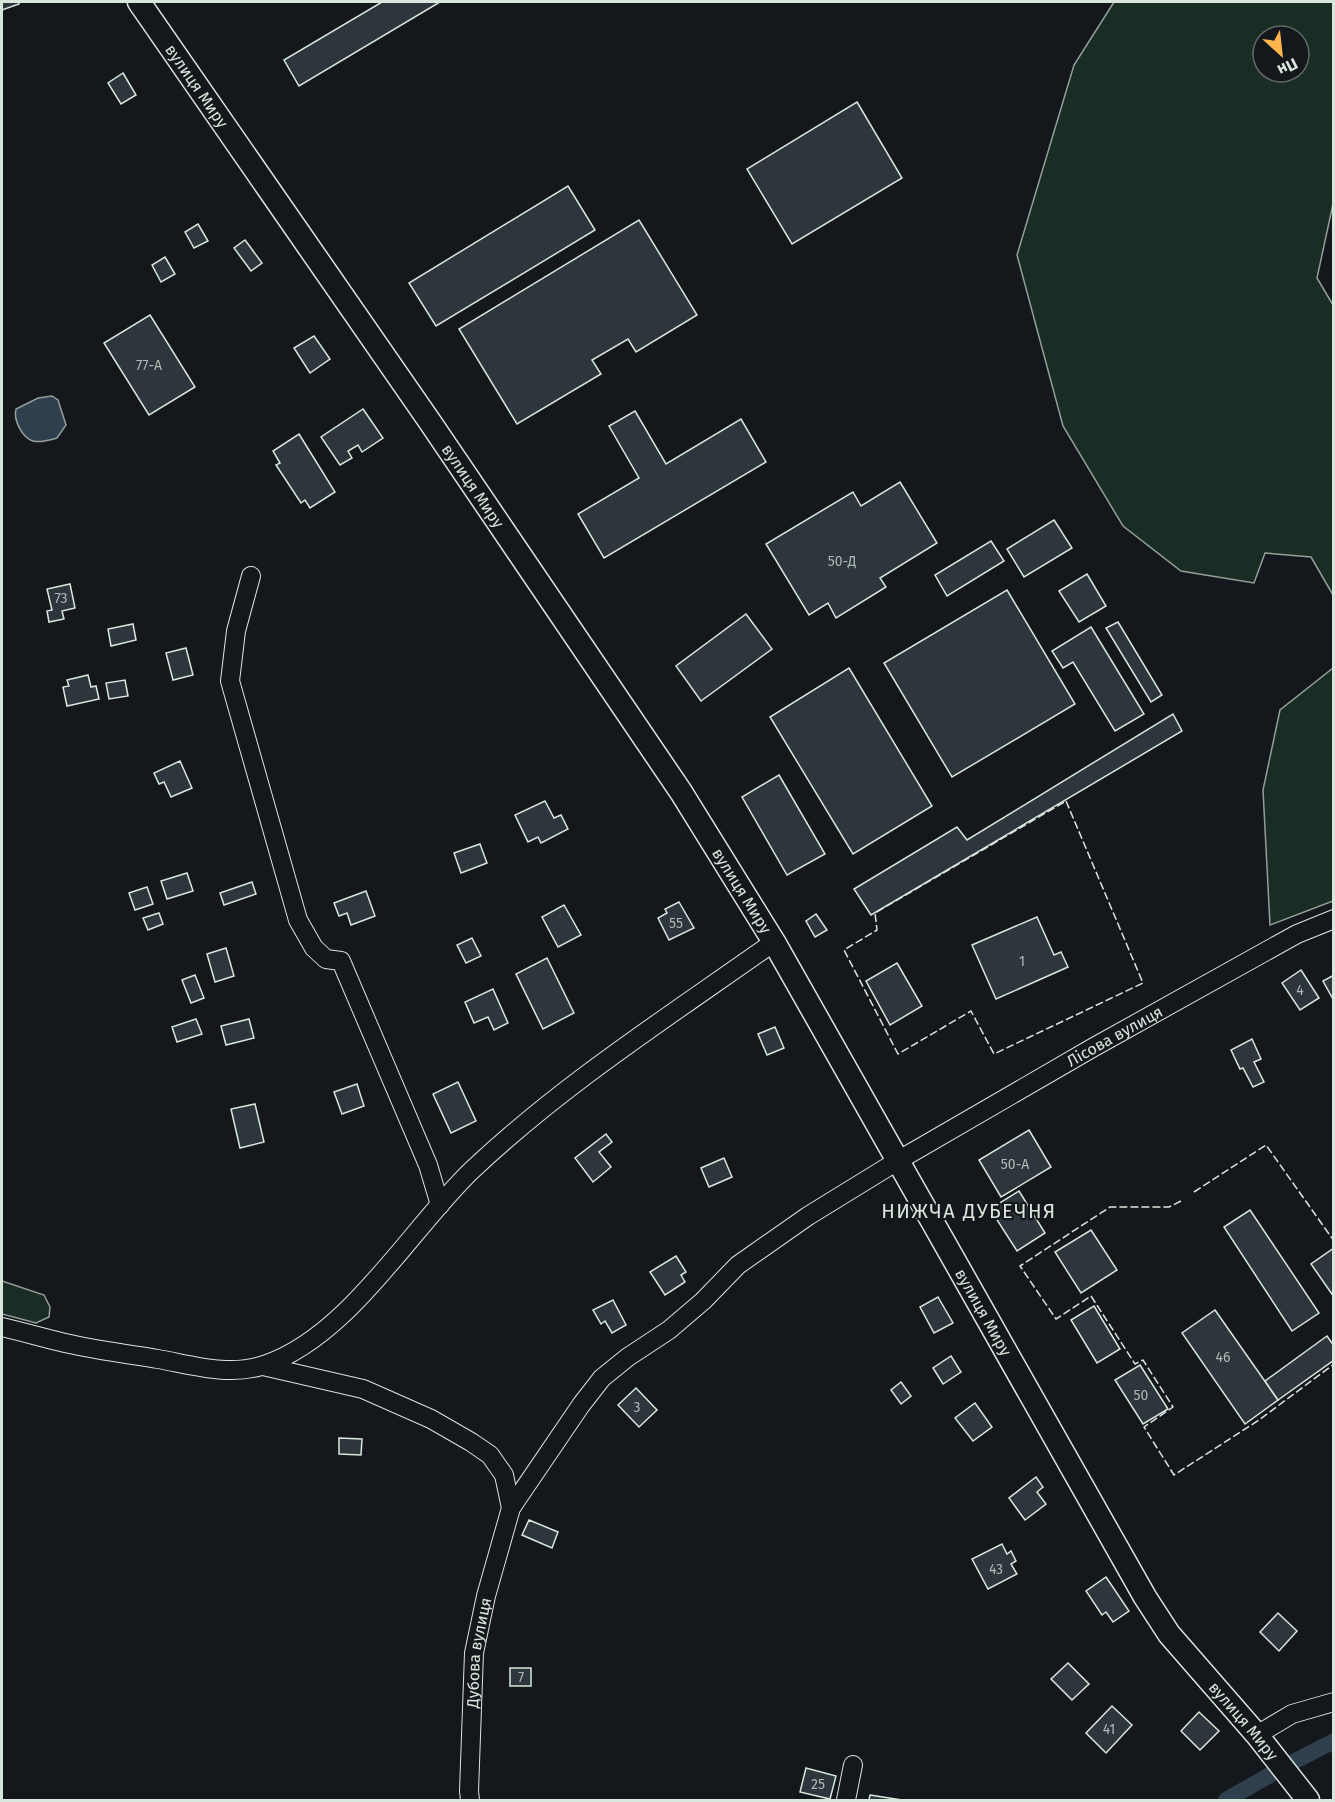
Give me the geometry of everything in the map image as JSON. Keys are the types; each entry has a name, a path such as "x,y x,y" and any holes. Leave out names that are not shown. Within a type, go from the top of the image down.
{"main road":[{"name":"вулиця Миру","path":"139,2 681,792 774,942 1145,1597 1169,1634 1257,1736 1308,1800"}],"street":[{"path":"251,576 236,631 230,681 298,920 314,948 326,959 341,961 428,1165 440,1205"},
{"name":"Лісова вулиця","path":"511,1508 602,1378 628,1357 669,1330 703,1301 738,1265 769,1242 898,1160 1232,969 1297,934 1334,919"},
{"path":"2,1327 65,1343 230,1371 262,1366 292,1354 320,1334 351,1306 440,1205 487,1157 586,1075 774,942"},
{"path":"262,1366 363,1389 441,1425 490,1455 504,1475 511,1508"},
{"name":"Дубова вулиця","path":"470,1800 474,1653 486,1596 511,1508"},
{"path":"1257,1736 1292,1714 1334,1702"},
{"path":"846,1800 853,1765"}],"green space":[{"path":"1114,2 1333,2 1333,204 1317,278 1333,305 1333,595 1311,557 1265,553 1254,583 1181,571 1123,526 1063,426 1017,255 1074,65"},
{"path":"1333,668 1333,901 1270,925 1263,790 1280,710"},
{"path":"2,1281 44,1295 50,1307 49,1317 36,1323 2,1314"}],"water":[{"path":"52,396 58,400 66,425 57,438 33,441 19,428 16,409 38,398"}],"building":[{"path":"2,2 19,2 19,4 2,10"},
{"path":"382,2 440,2 299,86 284,60"},
{"path":"123,73 136,95 121,104 108,83"},
{"path":"857,102 902,178 792,244 747,169"},
{"path":"568,186 595,230 436,326 409,283"},
{"path":"639,220 697,315 636,352 628,339 592,360 601,374 517,424 459,329"},
{"path":"198,224 208,241 194,248 185,232"},
{"path":"245,240 262,263 251,271 234,248"},
{"path":"165,257 175,274 161,282 152,265"},
{"path":"150,315 195,387 149,415 104,343"},
{"path":"314,336 330,359 310,373 294,348"},
{"path":"363,409 383,438 362,452 358,445 348,451 352,458 340,465 321,437"},
{"path":"635,411 666,464 741,419 766,462 604,558 578,514 639,478 609,426"},
{"path":"299,434 335,492 310,508 305,500 301,503 276,465 280,463 273,451"},
{"path":"900,482 937,543 880,578 886,587 836,618 828,603 809,615 766,544 853,492 861,506"},
{"path":"1054,520 1072,548 1024,577 1007,549"},
{"path":"991,541 1004,561 947,596 935,575"},
{"path":"1087,574 1106,606 1079,622 1059,591"},
{"path":"70,584 75,608 62,611 64,619 49,622 47,611 52,610 47,589"},
{"path":"1007,590 1075,704 952,777 884,663"},
{"path":"746,614 772,649 701,701 676,666"},
{"path":"1118,622 1162,695 1151,702 1106,628"},
{"path":"133,624 136,640 111,646 108,629"},
{"path":"1091,627 1144,714 1115,731 1073,662 1063,668 1052,651"},
{"path":"186,648 193,675 173,680 166,653"},
{"path":"849,668 932,806 853,854 770,717"},
{"path":"88,675 91,687 96,686 99,699 67,706 63,687 69,686 67,680"},
{"path":"125,680 128,696 109,699 106,683"},
{"path":"1173,714 1182,731 871,915 854,889 957,827 967,840"},
{"path":"180,761 192,788 171,797 164,782 159,784 154,773"},
{"path":"779,775 825,854 787,875 742,797"},
{"path":"545,801 554,818 561,815 568,829 541,843 538,837 528,842 515,815"},
{"path":"480,844 487,863 461,873 454,853"},
{"path":"187,873 193,891 167,899 161,881"},
{"path":"252,882 256,894 224,905 220,893"},
{"path":"147,887 153,904 135,910 129,893"},
{"path":"366,891 375,916 351,925 347,913 339,916 334,903"},
{"path":"679,902 694,928 669,940 658,918 667,913 665,909"},
{"path":"564,905 581,935 558,947 542,917"},
{"path":"159,913 163,924 148,930 143,918"},
{"path":"816,914 827,930 815,937 806,921"},
{"path":"1037,917 1054,955 1061,952 1068,967 996,999 972,945"},
{"path":"472,938 481,956 466,963 457,945"},
{"path":"226,948 234,976 215,982 207,954"},
{"path":"547,958 574,1013 543,1029 516,974"},
{"path":"897,963 922,1006 890,1025 866,981"},
{"path":"1301,970 1319,998 1300,1010 1282,983"},
{"path":"195,975 204,998 191,1003 182,980"},
{"path":"1334,975 1334,1001 1323,981"},
{"path":"493,989 508,1023 494,1030 488,1017 474,1023 465,1002"},
{"path":"196,1019 202,1034 177,1042 172,1027"},
{"path":"249,1019 254,1038 226,1045 221,1026"},
{"path":"775,1027 784,1048 767,1055 758,1034"},
{"path":"1252,1039 1261,1059 1254,1062 1264,1082 1253,1087 1243,1068 1240,1069 1231,1050"},
{"path":"458,1082 476,1121 451,1133 433,1094"},
{"path":"357,1084 364,1106 342,1114 334,1092"},
{"path":"255,1104 264,1142 240,1148 231,1109"},
{"path":"1029,1130 1051,1167 1001,1197 979,1160"},
{"path":"606,1134 612,1142 599,1152 611,1167 593,1182 575,1158"},
{"path":"724,1158 732,1177 709,1187 701,1168"},
{"path":"1019,1191 1045,1233 1017,1251 990,1209"},
{"path":"1250,1210 1319,1313 1292,1331 1224,1227"},
{"path":"1091,1230 1117,1270 1081,1293 1055,1252"},
{"path":"1334,1248 1334,1297 1311,1264"},
{"path":"676,1256 686,1272 681,1275 685,1282 665,1295 650,1272"},
{"path":"938,1297 953,1323 934,1333 920,1307"},
{"path":"613,1300 626,1325 612,1333 605,1321 601,1324 593,1310"},
{"path":"1094,1306 1120,1349 1097,1363 1071,1320"},
{"path":"1215,1310 1278,1400 1245,1424 1182,1333"},
{"path":"1327,1336 1334,1346 1334,1360 1278,1400 1265,1381"},
{"path":"951,1356 961,1372 943,1384 933,1368"},
{"path":"1140,1365 1168,1409 1143,1424 1115,1380"},
{"path":"901,1382 911,1396 901,1404 891,1390"},
{"path":"636,1388 657,1410 639,1427 618,1405"},
{"path":"975,1403 992,1427 973,1441 955,1418"},
{"path":"339,1438 362,1439 361,1455 339,1454"},
{"path":"1036,1477 1043,1487 1037,1492 1046,1504 1025,1520 1009,1498"},
{"path":"529,1520 558,1532 552,1548 522,1535"},
{"path":"1002,1544 1007,1554 1011,1551 1016,1561 1011,1564 1017,1574 988,1589 972,1559"},
{"path":"1106,1577 1129,1611 1113,1622 1106,1612 1102,1615 1086,1591"},
{"path":"1278,1613 1297,1631 1279,1651 1260,1632"},
{"path":"1068,1663 1089,1684 1072,1700 1051,1679"},
{"path":"510,1668 531,1668 531,1686 510,1686"},
{"path":"1112,1706 1132,1725 1106,1753 1086,1733"},
{"path":"1199,1712 1219,1731 1200,1750 1181,1731"},
{"path":"806,1768 836,1776 830,1799 800,1792"},
{"path":"870,1795 902,1800 869,1800"}],"waterway":[{"path":"1295,1761 1334,1741"},
{"path":"1226,1800 1270,1775"}],"fence":[{"path":"1066,801 1143,983 994,1054 971,1011 898,1054 844,950 877,930 875,913 1066,801"},
{"path":"1194,1192 1266,1145 1334,1241"},
{"path":"1181,1201 1169,1207 1110,1207 1020,1266 1056,1319 1091,1296 1135,1364 1143,1360 1173,1407 1144,1427 1174,1475 1259,1420 1334,1364"}],"district":[{"name":"НИЖЧА ДУБЕЧНЯ","path":"969,1211"}]}
